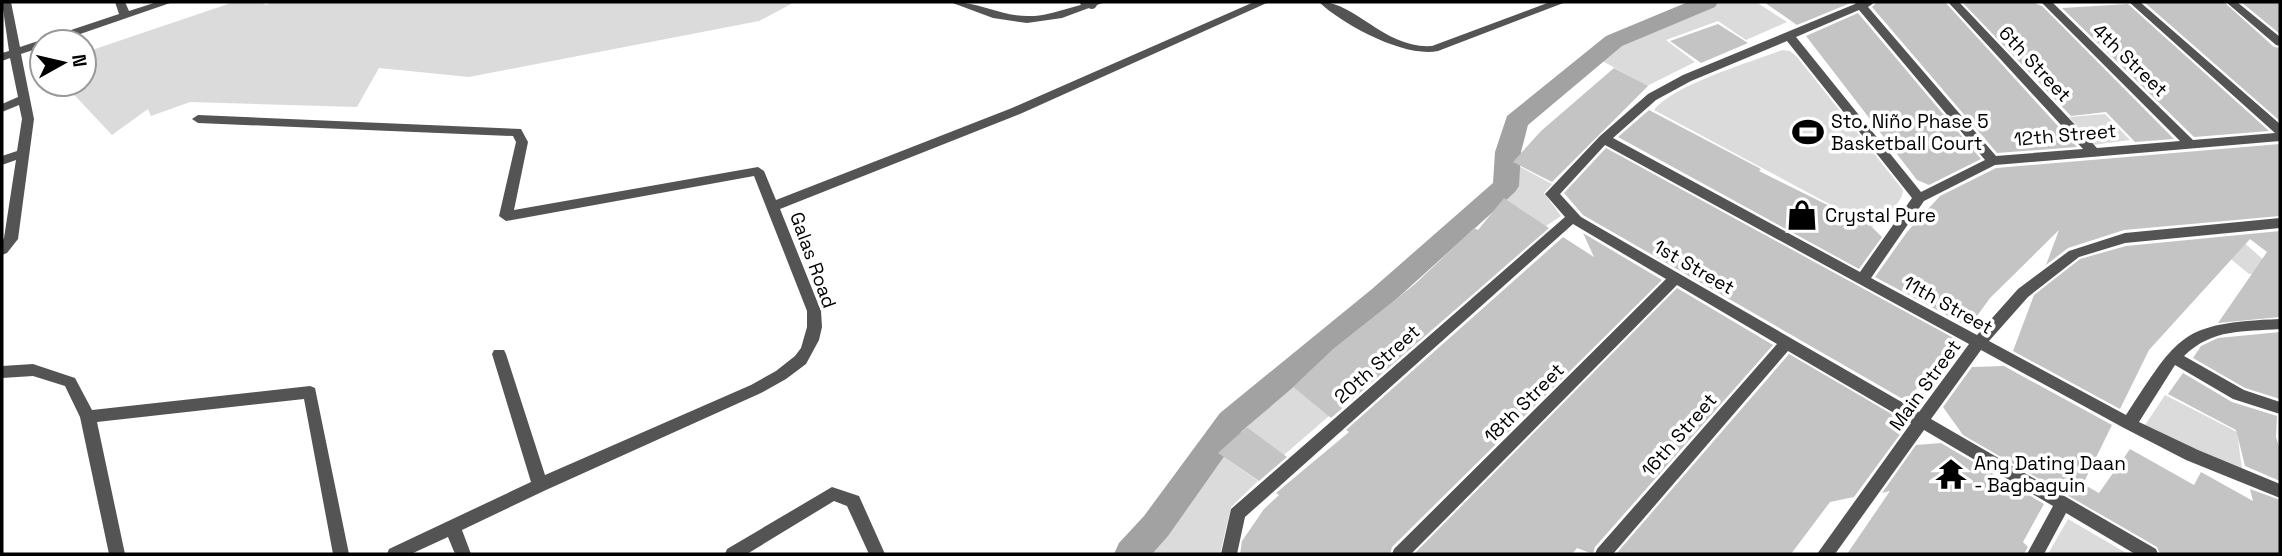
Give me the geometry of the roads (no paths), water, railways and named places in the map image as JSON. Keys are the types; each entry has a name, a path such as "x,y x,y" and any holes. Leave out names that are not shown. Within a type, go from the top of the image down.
{"street":[{"path":"120,2 125,15"},
{"path":"87,28 167,2"},
{"path":"956,2 1022,22 1049,18 1092,3"},
{"name":"Galas Road","path":"395,554 540,485 756,389 781,376 801,360 813,344 816,328 814,311 774,206 1016,111 1263,2"},
{"path":"1325,2 1404,47 1419,52 1434,49 1560,2"},
{"name":"6th Street","path":"1953,2 2092,151"},
{"name":"4th Street","path":"2046,2 2190,144"},
{"path":"2134,2 2280,131"},
{"path":"2231,2 2280,43"},
{"path":"1865,3 1993,161"},
{"name":"1st Street","path":"1865,3 1687,78 1652,97 1604,139 1552,194 1572,218 2150,554"},
{"path":"2,250 11,239 28,119 4,9"},
{"path":"1789,36 1919,198"},
{"path":"2,57 28,48"},
{"path":"2,107 24,99"},
{"path":"198,119 517,132 522,142 506,216 758,171 774,206"},
{"name":"12th Street","path":"1862,280 1919,198 1993,161 2280,137"},
{"name":"11th Street","path":"1604,139 2129,424 2192,455 2280,491"},
{"path":"2,161 23,153"},
{"name":"20th Street","path":"1228,553 1237,514 1572,218"},
{"name":"Main Street","path":"1825,554 1979,343 2023,293 2074,254 2125,239 2280,222"},
{"name":"18th Street","path":"1400,554 1675,279"},
{"path":"2129,424 2174,357 2199,335 2222,329 2280,324"},
{"name":"16th Street","path":"1603,554 1786,343"},
{"path":"499,354 540,485"},
{"path":"2174,357 2221,387 2261,405 2280,408"},
{"path":"2,372 33,370 70,382 88,417 117,554"},
{"path":"88,417 310,392 341,554"},
{"path":"733,554 832,494 853,501 877,554"},
{"path":"2035,554 2062,505"},
{"path":"452,527 463,554"}],"waterway":[{"path":"1131,554 1156,526 1231,422 1382,296 1506,186 1508,152 1516,122 1614,41 1707,2"}],"place":[{"name":"Sto. Niño Phase 5 Basketball Court","path":"1808,132"},
{"name":"Crystal Pure","path":"1802,215"},
{"name":"Ang Dating Daan - Bagbaguin","path":"1951,474"}]}
